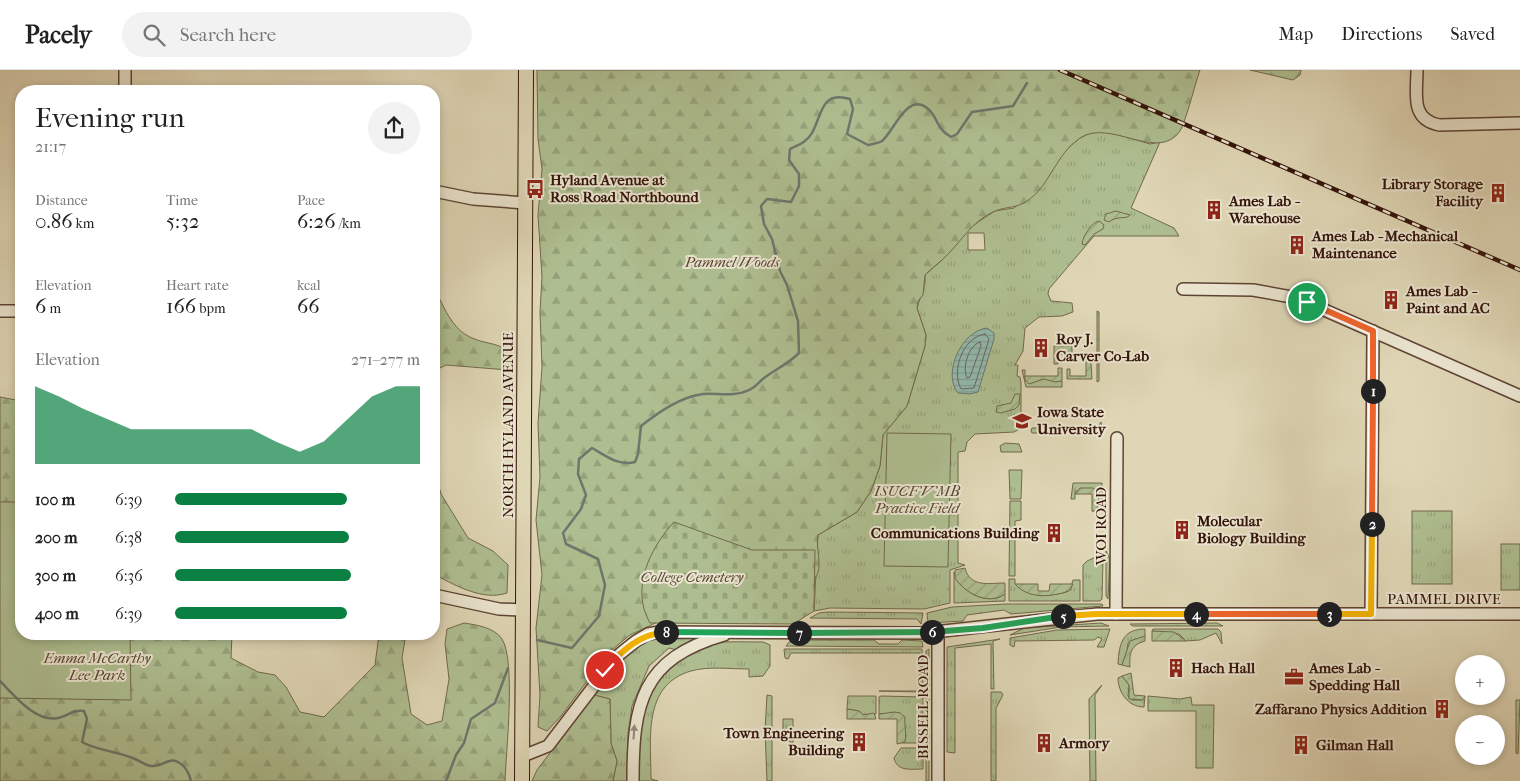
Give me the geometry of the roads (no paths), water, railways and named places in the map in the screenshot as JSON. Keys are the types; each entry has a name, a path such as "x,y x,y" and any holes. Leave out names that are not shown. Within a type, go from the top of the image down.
{"main road":[{"name":"NORTH HYLAND AVENUE","path":"522,781 526,70"}],"street":[{"path":"125,70 125,85"},
{"path":"1417,70 1418,108 1421,117 1428,123 1439,125 1520,123"},
{"path":"440,192 473,199 525,203"},
{"path":"1183,289 1253,290 1284,295 1373,331 1520,396"},
{"path":"0,311 15,311"},
{"path":"1371,614 1373,331"},
{"name":"WOI ROAD","path":"1116,614 1117,438"},
{"path":"440,596 491,608 523,610"},
{"name":"PAMMEL DRIVE","path":"523,756 548,746 616,657 648,634 659,632 938,632 1070,616 1116,614 1520,614"},
{"path":"633,781 635,722 646,689 658,672 676,657 696,645 734,632"},
{"name":"BISSELL ROAD","path":"938,632 938,781"}],"water":[{"path":"987,328 994,333 994,339 978,392 970,394 958,393 952,375 957,354 969,337"}],"waterway":[{"path":"537,640 572,648 599,616 605,585 598,559 566,544 563,533 581,509 586,495 578,474 579,459 592,448 607,457 623,463 635,462 638,454 641,426 662,411 686,398 694,396 703,394 732,394 749,390 799,353 798,321 787,285 780,271 772,239 764,224 761,206 767,199 791,202 799,186 799,174 789,160 790,149 808,139 828,101 840,97 850,99 853,109 847,134 868,145 882,141 907,109 913,105 920,104 931,111 942,130 951,137 957,134 972,112 1013,106 1027,83"},
{"path":"446,781 456,755 464,743 471,719 495,703 508,668"},
{"path":"0,681 26,707 42,716 58,718 74,712 84,711 87,719 82,742 128,756 150,766 175,761 185,768 191,781"}],"railway":[{"path":"1060,70 1520,270"}],"place":[{"name":"Hyland Avenue at Ross Road Northbound","path":"535,189"},
{"name":"Library Storage Facility","path":"1498,193"},
{"name":"Ames Lab - Warehouse","path":"1214,210"},
{"name":"Ames Lab - Mechanical Maintenance","path":"1297,245"},
{"name":"Ames Lab - Paint and AC","path":"1391,300"},
{"name":"Roy J. Carver Co-Lab","path":"1041,348"},
{"name":"Iowa State University","path":"1022,421"},
{"name":"Molecular Biology Building","path":"1182,530"},
{"name":"Communications Building","path":"1054,533"},
{"name":"Hach Hall","path":"1176,668"},
{"name":"Ames Lab - Spedding Hall","path":"1294,677"},
{"name":"Zaffarano Physics Addition","path":"1442,709"},
{"name":"Town Engineering Building","path":"859,742"},
{"name":"Armory","path":"1044,743"},
{"name":"Gilman Hall","path":"1301,745"}],"park label":[{"name":"Pammel Woods","path":"732,262"},
{"name":"ISUCF'V'MB Practice Field","path":"917,500"},
{"name":"College Cemetery","path":"692,577"},
{"name":"Emma McCarthy Lee Park","path":"97,666"}]}
